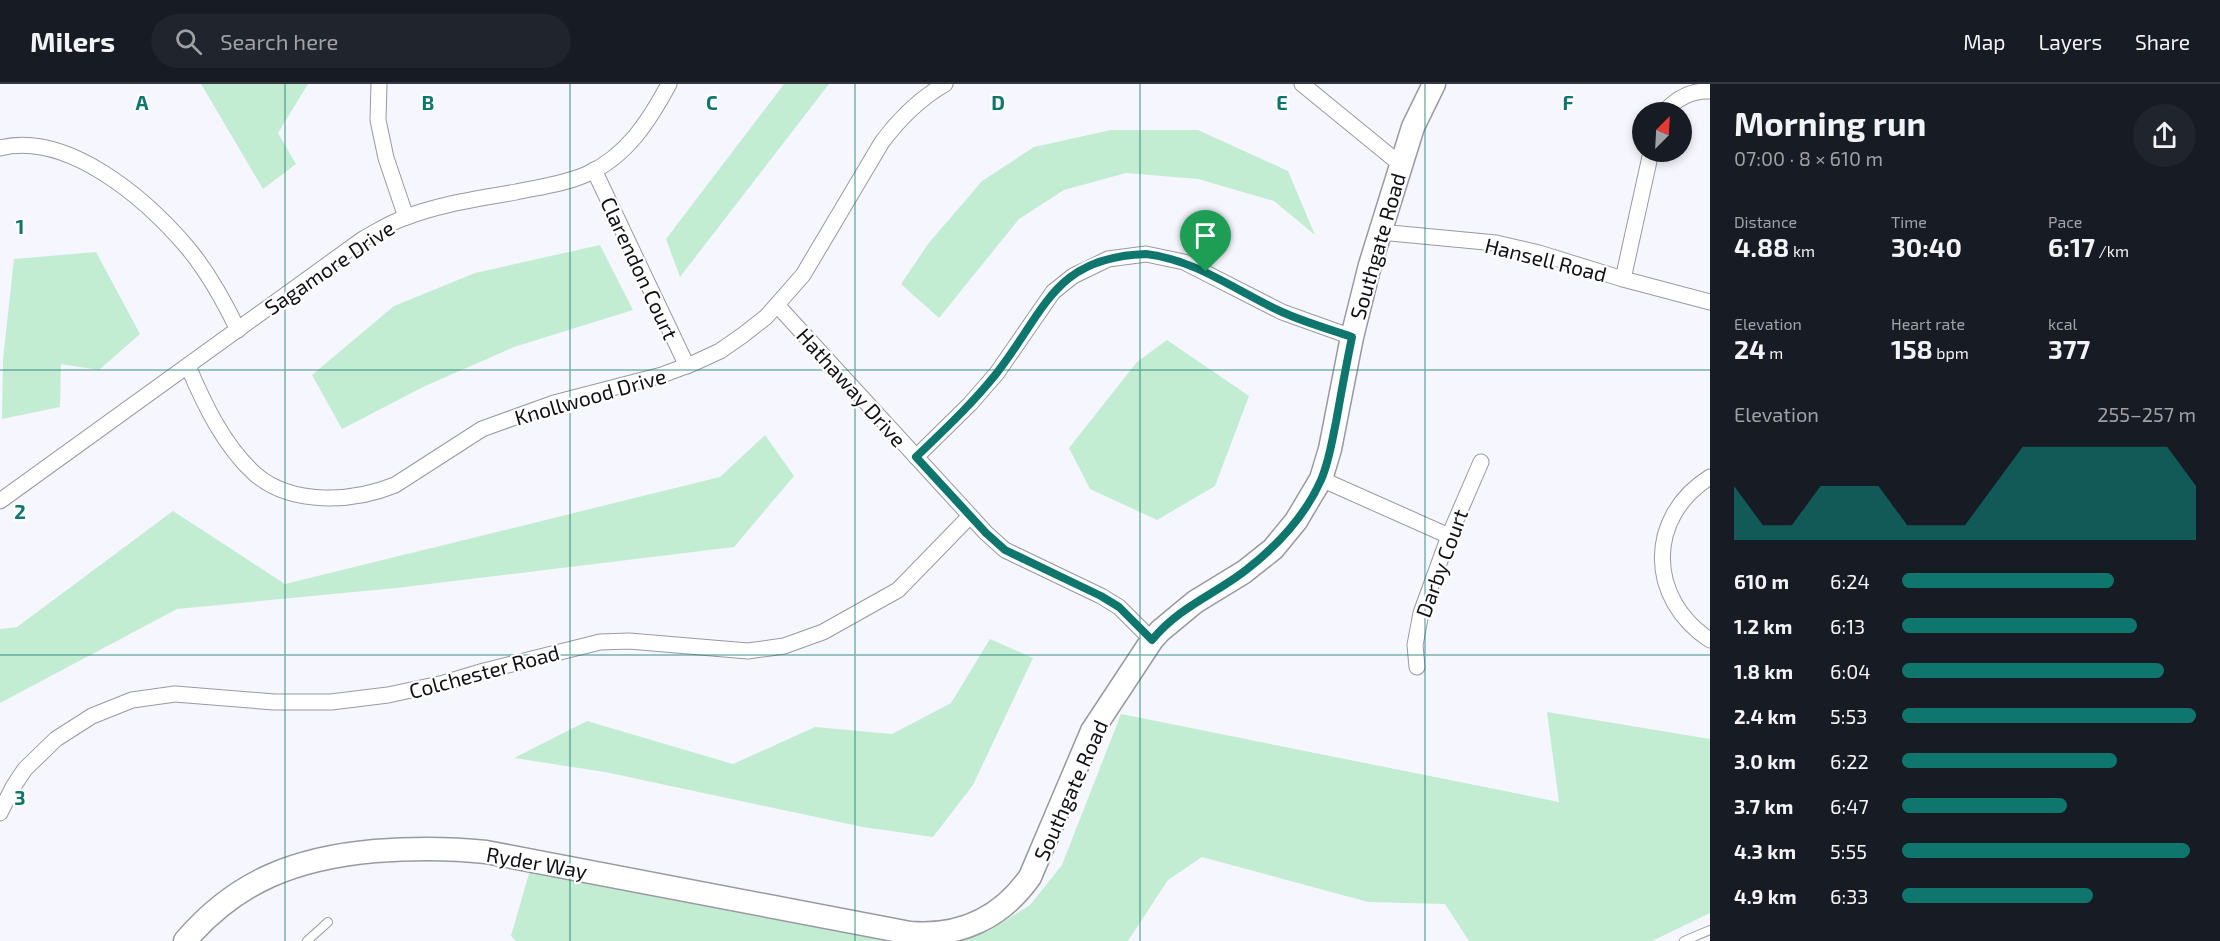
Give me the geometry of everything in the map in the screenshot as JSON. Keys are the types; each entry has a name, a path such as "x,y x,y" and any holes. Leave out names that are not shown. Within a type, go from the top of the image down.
{"street":[{"path":"379,84 378,120 386,158 406,217"},
{"name":"Sagamore Drive","path":"0,501 363,239 406,217 428,210 561,182 594,170 611,159 638,135 659,105 669,84"},
{"name":"Knollwood Drive","path":"188,366 217,424 235,451 256,474 295,493 339,499 368,495 395,485 482,429 554,403 662,375 687,366 720,351 743,335 777,305 803,275 882,142 907,112 945,84"},
{"path":"1302,84 1400,164"},
{"name":"Southgate Road","path":"909,937 948,932 973,925 995,914 1023,888 1038,864 1092,731 1152,640 1195,602 1244,572 1272,549 1296,521 1321,479 1330,449 1352,337 1380,232 1413,127 1434,84"},
{"path":"1675,102 1691,93 1710,91"},
{"path":"0,148 23,145 55,149 106,176 136,197 188,248 209,278 237,330"},
{"path":"1623,279 1649,162"},
{"name":"Clarendon Court","path":"594,170 687,366"},
{"name":"Hansell Road","path":"1380,232 1496,243 1710,302"},
{"path":"916,457 990,381 1053,292 1078,272 1108,259 1146,254 1184,262 1282,312 1352,337"},
{"name":"Hathaway Drive","path":"777,305 970,516 1005,550 1119,607 1152,640"},
{"name":"Darby Court","path":"1417,667 1415,645 1421,613 1449,536 1481,462"},
{"path":"1710,477 1697,485 1675,512 1661,550 1664,576 1681,614 1710,640"},
{"path":"1321,479 1449,536"},
{"name":"Colchester Road","path":"0,813 25,769 56,739 92,716 132,700 175,694 274,702 331,702 388,695 444,683 600,642 629,641 748,651 784,646 822,632 898,590 970,516"},
{"name":"Ryder Way","path":"185,941 203,920 240,891 289,867 323,857 427,848 486,852 909,937"}],"lane":[{"path":"306,941 328,922"},
{"path":"1684,941 1710,930"}],"green space":[{"path":"201,84 308,84 278,133 296,164 263,189"},
{"path":"784,84 829,84 680,277 666,239"},
{"path":"1111,130 1198,130 1288,171 1315,235 1274,201 1198,179 1126,173 1064,190 1019,219 939,318 901,284 928,244 982,181 1034,147"},
{"path":"600,245 633,310 514,347 423,387 342,429 312,375 394,306 475,273"},
{"path":"96,252 140,334 99,370 61,364 60,407 2,419 3,359 14,259"},
{"path":"1167,340 1249,396 1215,486 1157,520 1090,489 1069,448 1137,362"},
{"path":"765,435 794,476 734,547 396,588 177,609 0,703 0,629 17,627 173,511 285,584 720,477"},
{"path":"990,639 1033,658 973,785 933,837 863,827 605,772 514,758 587,721 733,764 815,727 892,734 951,703"},
{"path":"1547,712 1710,739 1710,913 1652,941 1469,941 1445,904 1368,902 1202,857 1168,880 1128,941 959,941 989,931 1030,905 1062,865 1121,714 1559,802"},
{"path":"532,863 906,941 516,941 511,936"}],"route":[{"path":"1146,254 1172,258 1206,272 1282,312 1352,337 1330,449 1321,479 1296,521 1272,549 1244,572 1195,602 1152,640 1119,607 1005,550 986,533 916,457 970,404 997,373 1037,312 1062,283 1095,263 1120,256 1146,254"}]}
